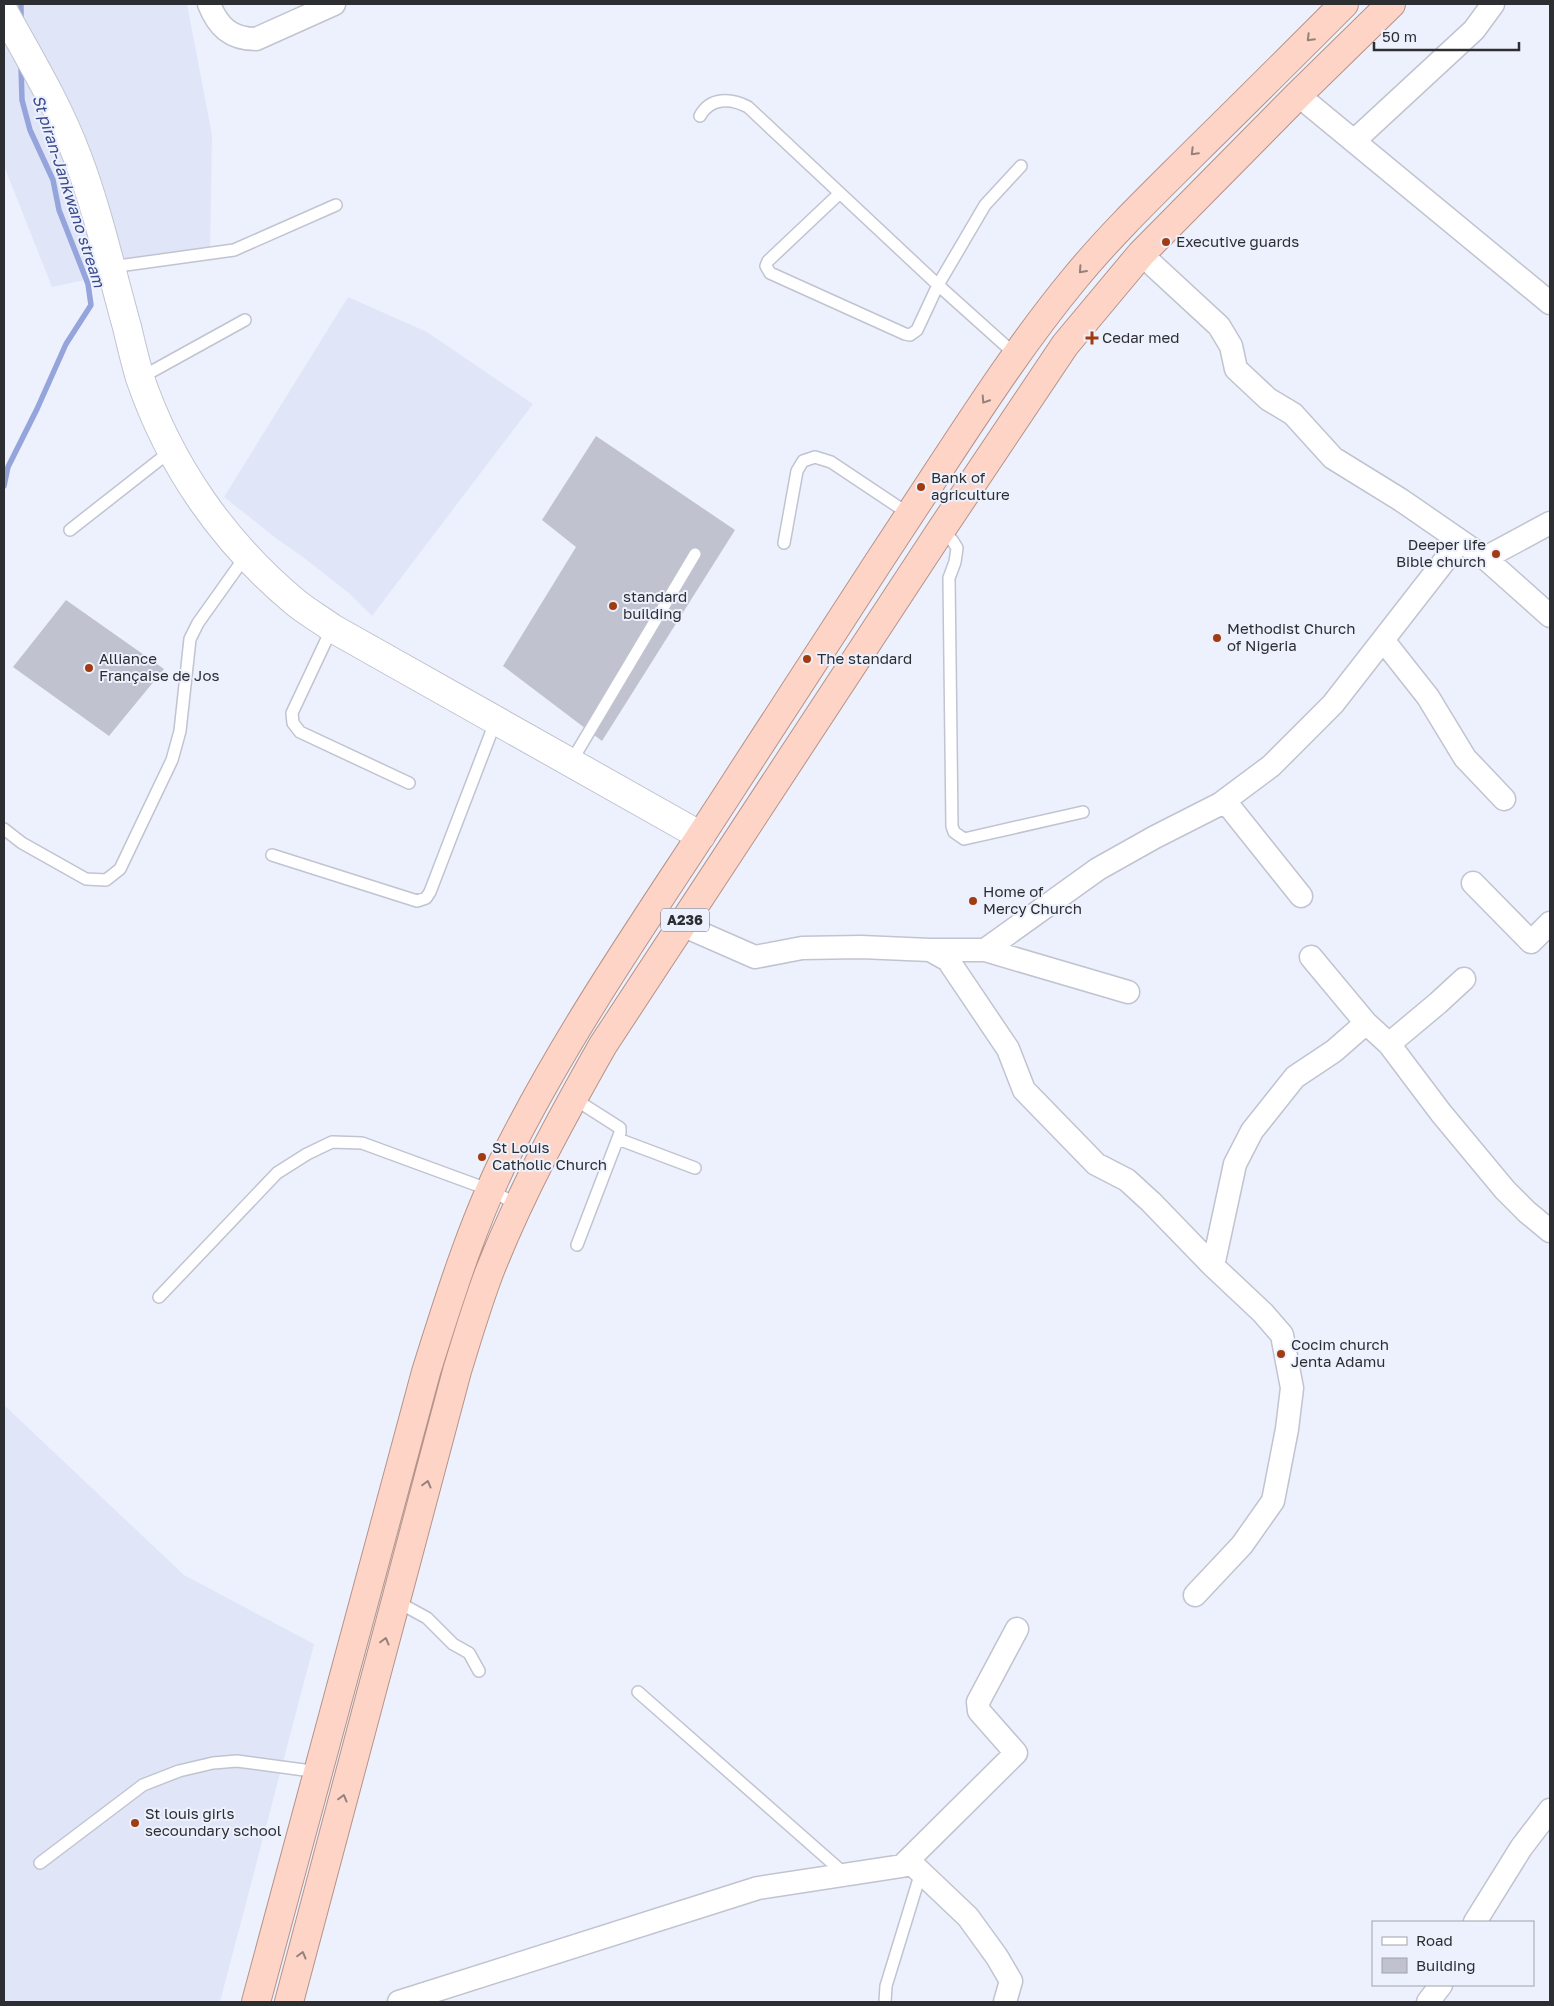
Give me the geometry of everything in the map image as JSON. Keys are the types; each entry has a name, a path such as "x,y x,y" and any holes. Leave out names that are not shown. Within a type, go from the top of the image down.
{"highway":[{"name":"A236","path":"256,2002 426,1372 466,1248 490,1190 554,1065 644,920 701,836 909,514 1039,324 1076,276 1116,232 1344,4"},
{"name":"A236","path":"289,2002 472,1322 489,1273 518,1205 602,1045 1065,345 1141,254 1298,94 1392,4"},
{"path":"1039,324 1065,345"},
{"path":"909,514 940,532"}],"street":[{"path":"209,4 221,25 230,34 242,39 256,39 334,4"},
{"path":"1354,141 1474,30 1493,4"},
{"path":"6,16 31,58 77,156 94,207 140,378 183,472 207,509 245,556 296,603 332,628 701,836"},
{"path":"1298,94 1550,303"},
{"path":"1141,254 1220,326 1232,346 1236,369 1268,399 1292,414 1333,458 1401,500 1486,558 1550,616"},
{"path":"1486,558 1550,523"},
{"path":"985,950 1098,869 1224,801 1271,766 1333,704 1460,541"},
{"path":"1383,640 1428,697 1465,758 1504,799"},
{"path":"1224,801 1301,896"},
{"path":"1472,883 1531,942 1550,923"},
{"path":"682,925 755,957 802,948 861,947 985,950 1128,992"},
{"path":"930,950 948,960 1008,1049 1024,1090 1096,1164 1127,1180 1263,1313 1282,1336 1292,1388 1287,1429 1273,1501 1242,1545 1195,1595"},
{"path":"1311,957 1366,1023 1389,1044 1441,1112 1505,1190 1550,1231"},
{"path":"1389,1044 1438,1004 1464,979"},
{"path":"1213,1266 1235,1164 1252,1131 1295,1077 1334,1051 1366,1023"},
{"path":"914,1866 1016,1753 979,1711 978,1702 1017,1629"},
{"path":"1476,1921 1521,1848 1550,1810"},
{"path":"399,2002 758,1888 902,1866 914,1866 968,1917 998,1957 1011,1981 1005,2002"},
{"path":"1428,2002 1440,1986"}],"lane":[{"path":"700,116 704,108 710,103 717,101 732,101 748,107 938,285 1016,355"},
{"path":"840,193 768,261 766,266 770,273 910,335 917,330 938,285 985,205 1020,166"},
{"path":"111,268 234,250 336,205"},
{"path":"140,378 246,320"},
{"path":"70,530 172,450"},
{"path":"784,543 797,471 803,461 815,457 831,462 909,514"},
{"path":"940,532 952,540 957,548 955,562 949,578 952,826 954,832 964,839 1083,812"},
{"path":"571,762 695,554"},
{"path":"4,829 22,843 86,878 106,880 120,869 172,760 180,731 190,639 198,622 245,556"},
{"path":"332,628 292,713 293,723 300,732 409,784"},
{"path":"272,855 417,901 426,898 430,892 496,720"},
{"path":"573,1098 620,1128 620,1134 577,1245"},
{"path":"618,1139 695,1168"},
{"path":"160,1297 277,1173 307,1154 332,1142 362,1143 490,1190 518,1205"},
{"path":"396,1601 427,1618 453,1644 470,1653 479,1671"},
{"path":"638,1692 846,1875"},
{"path":"40,1863 143,1785 179,1771 213,1763 237,1761 319,1772"},
{"path":"885,2002 886,1986 914,1866"}],"shaded area":[{"path":"4,4 187,4 212,135 210,253 52,287 4,166"},
{"path":"348,297 427,332 533,404 372,616 350,594 224,497"},
{"name":"St louis girls secoundary school","path":"4,1405 184,1575 314,1644 220,2002 4,2002"}],"building":[{"name":"standard building","path":"596,436 735,530 602,741 503,666 576,547 542,520"},
{"name":"Alliance Française de Jos","path":"66,600 164,669 109,736 13,667"}],"waterway":[{"name":"St piran-Jankwano stream","path":"21,4 21,22"},
{"name":"St piran-Jankwano stream","path":"4,486 8,467 66,344 91,305 88,284 59,210 53,180 30,130 22,100 21,66"}],"place":[{"name":"Executive guards","path":"1166,242"},
{"name":"Cedar med","path":"1092,338"},
{"name":"Bank of agriculture","path":"921,487"},
{"name":"Deeper life Bible church","path":"1496,554"},
{"name":"standard building","path":"613,606"},
{"name":"Methodist Church of Nigeria","path":"1217,638"},
{"name":"The standard","path":"807,659"},
{"name":"Alliance Française de Jos","path":"89,668"},
{"name":"Home of Mercy Church","path":"973,901"},
{"name":"St Louis Catholic Church","path":"482,1157"},
{"name":"Cocim church Jenta Adamu","path":"1281,1354"},
{"name":"St louis girls secoundary school","path":"135,1823"}]}
